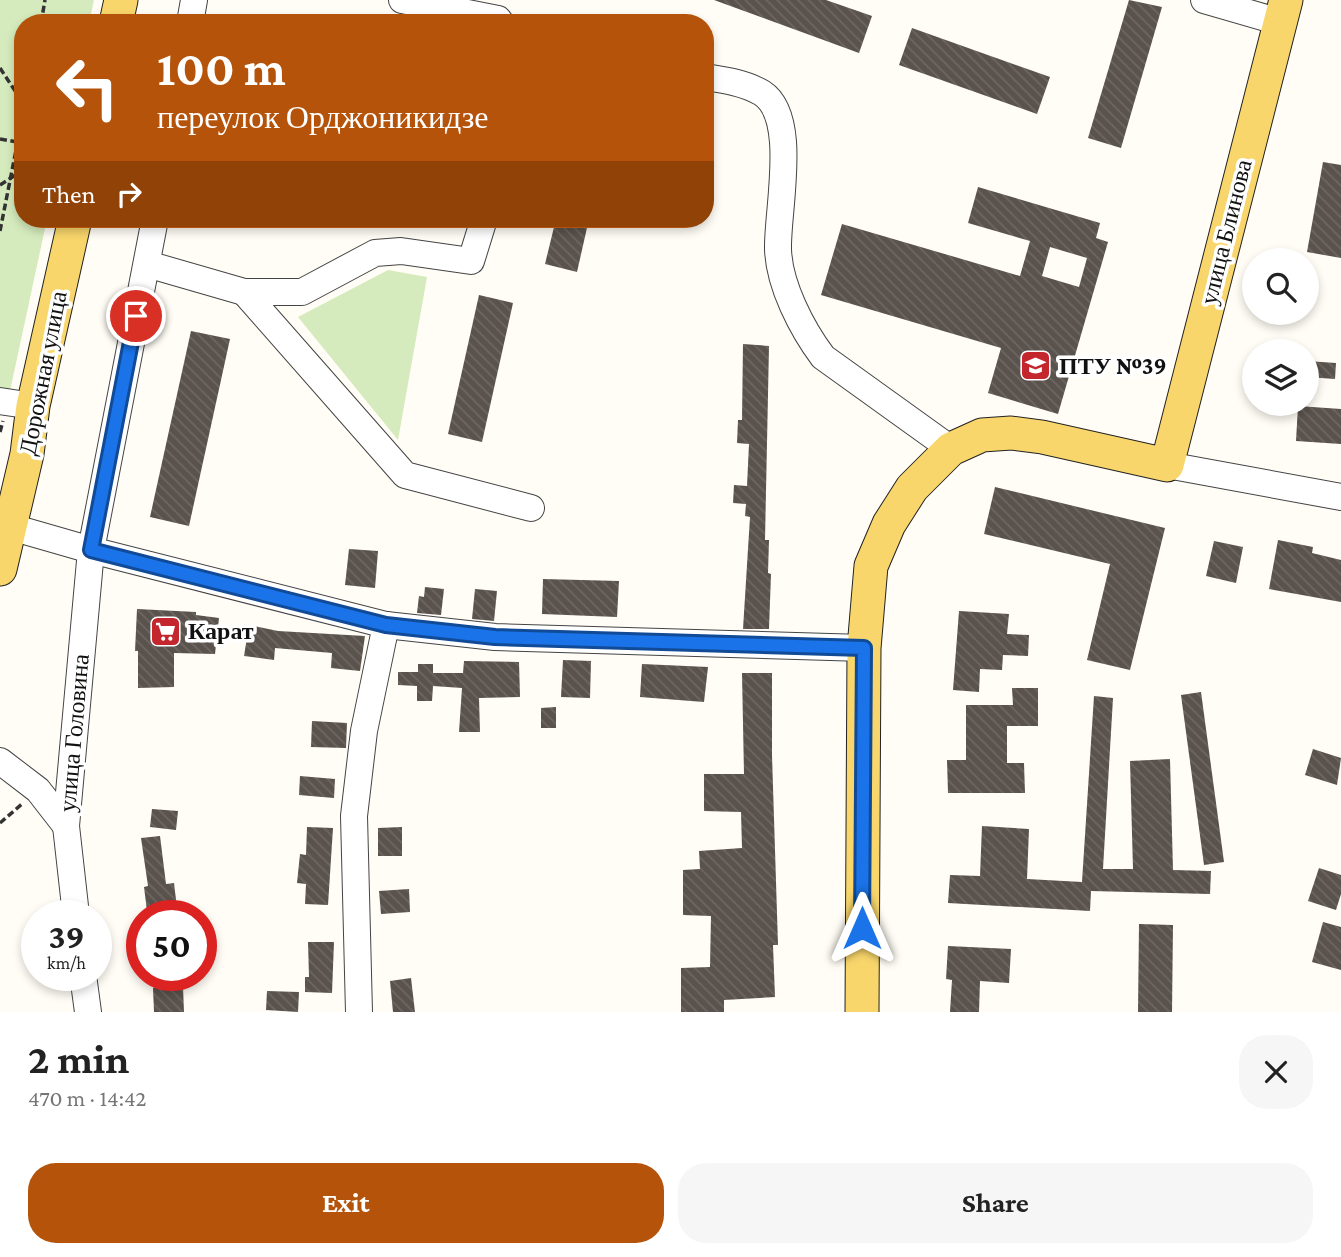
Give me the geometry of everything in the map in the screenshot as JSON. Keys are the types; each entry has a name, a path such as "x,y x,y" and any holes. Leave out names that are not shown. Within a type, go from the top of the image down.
{"main road":[{"name":"улица Блинова","path":"1167,465 1283,11"},
{"name":"Дорожная улица","path":"0,569 27,454 33,406 73,228"},
{"path":"862,1012 864,648 871,566 889,524 912,488 951,449 982,435 1011,433 1042,437 1167,465"}],"street":[{"path":"1204,0 1283,11"},
{"path":"420,2 472,14"},
{"path":"714,79 740,83 764,94 777,111 783,134 778,252 784,279 807,337 823,357 951,449"},
{"name":"улица Головина","path":"74,900 66,825 91,550 153,228"},
{"path":"147,264 244,292 302,292 375,253 401,251 471,261 481,228"},
{"path":"244,292 405,475 531,508"},
{"path":"0,401 33,406"},
{"path":"1167,465 1341,497"},
{"path":"11,527 386,625 495,637 864,648"},
{"path":"359,1012 354,816 364,731 386,625"},
{"path":"0,761 38,790 66,825"},
{"path":"85,991 88,1012"}],"path":[{"path":"0,68 14,89"},
{"path":"0,231 14,164"},
{"path":"0,185 14,176"},
{"path":"0,823 38,790"}],"green space":[{"path":"0,0 94,0 91,14 14,14 14,228 45,228 10,391 0,390"},
{"path":"388,270 427,277 398,440 298,317"}],"building":[{"path":"714,0 826,0 872,16 859,53"},
{"path":"1129,0 1162,7 1121,148 1088,138"},
{"path":"912,28 1050,77 1037,114 899,65"},
{"path":"1323,162 1341,165 1341,258 1319,254 1319,248 1308,248"},
{"path":"978,187 1100,223 1096,238 1108,242 1058,414 988,393 1001,348 821,295 842,224 1020,276 1030,241 968,223","holes":["1050,247 1087,258 1079,287 1042,276"]},
{"path":"554,228 587,228 577,272 545,264"},
{"path":"479,295 513,303 482,442 448,434"},
{"path":"191,331 230,339 189,526 150,517"},
{"path":"743,344 769,346 765,540 769,540 768,573 771,574 769,629 743,629 750,517 745,516 746,504 733,503 734,485 747,486 749,444 737,443 738,420 742,420"},
{"path":"1319,362 1336,363 1335,379 1319,378"},
{"path":"1319,407 1341,409 1341,444 1296,441 1297,416 1319,416"},
{"path":"995,487 1165,528 1130,670 1087,660 1110,564 984,534"},
{"path":"1278,540 1313,547 1312,553 1341,560 1341,602 1269,589"},
{"path":"1214,541 1243,547 1236,583 1206,576"},
{"path":"349,549 378,551 375,588 345,585"},
{"path":"543,579 619,581 617,617 542,614"},
{"path":"425,587 444,589 441,615 417,613 419,596 424,597"},
{"path":"475,589 497,591 494,621 472,619"},
{"path":"137,609 196,612 196,615 219,618 215,654 174,653 174,687 138,688 138,651 135,651"},
{"path":"959,611 1009,614 1007,634 1029,635 1028,656 1003,655 1002,670 980,669 979,692 953,690"},
{"path":"249,625 278,631 365,636 360,671 331,668 332,653 275,648 274,660 244,656"},
{"path":"563,660 591,661 590,698 561,697"},
{"path":"464,661 519,662 520,697 479,698 480,732 459,732 462,688 433,686 432,701 417,701 417,686 398,685 398,672 418,672 418,664 433,664 433,673 463,673"},
{"path":"642,664 708,667 704,702 640,697"},
{"path":"742,673 772,673 778,945 773,945 775,997 724,1000 724,1012 681,1012 681,968 710,967 711,916 683,915 683,870 700,869 699,851 742,848 741,812 704,811 704,774 744,774"},
{"path":"1012,688 1038,688 1038,726 1007,726 1007,763 1024,763 1025,793 948,793 947,760 966,760 966,705 1013,705"},
{"path":"1201,692 1224,862 1204,865 1181,695"},
{"path":"1094,696 1113,698 1103,869 1133,869 1130,761 1170,759 1173,870 1211,871 1210,894 1091,891 1090,911 948,903 950,875 980,876 982,826 1029,829 1027,879 1082,882"},
{"path":"556,707 556,728 541,728 541,708"},
{"path":"312,721 347,723 346,748 311,747"},
{"path":"1313,749 1341,758 1337,785 1305,775"},
{"path":"300,776 335,779 334,798 299,795"},
{"path":"152,809 178,811 176,830 150,827"},
{"path":"307,827 333,828 328,905 305,904 306,884 297,883 300,854 306,855"},
{"path":"402,827 402,856 378,856 378,828"},
{"path":"160,836 166,884 174,883 176,900 146,900 144,887 148,886 141,838"},
{"path":"1319,868 1341,875 1341,894 1336,910 1308,901"},
{"path":"409,889 410,912 381,914 379,891"},
{"path":"1323,922 1341,927 1341,970 1312,962"},
{"path":"1139,924 1173,925 1172,1012 1138,1012"},
{"path":"308,942 334,942 332,993 305,992 305,977 309,977"},
{"path":"948,946 1011,949 1009,983 980,981 979,1012 950,1012 952,980 946,979"},
{"path":"411,978 415,1012 393,1012 390,981"},
{"path":"153,991 183,991 184,1012 154,1012"},
{"path":"267,991 299,992 298,1012 266,1010"}],"place":[{"name":"ПТУ №39","path":"1036,366"},
{"name":"Карат","path":"165,631"}],"route":[{"path":"136,316 91,550 386,625 495,637 864,648 862,928"}]}
